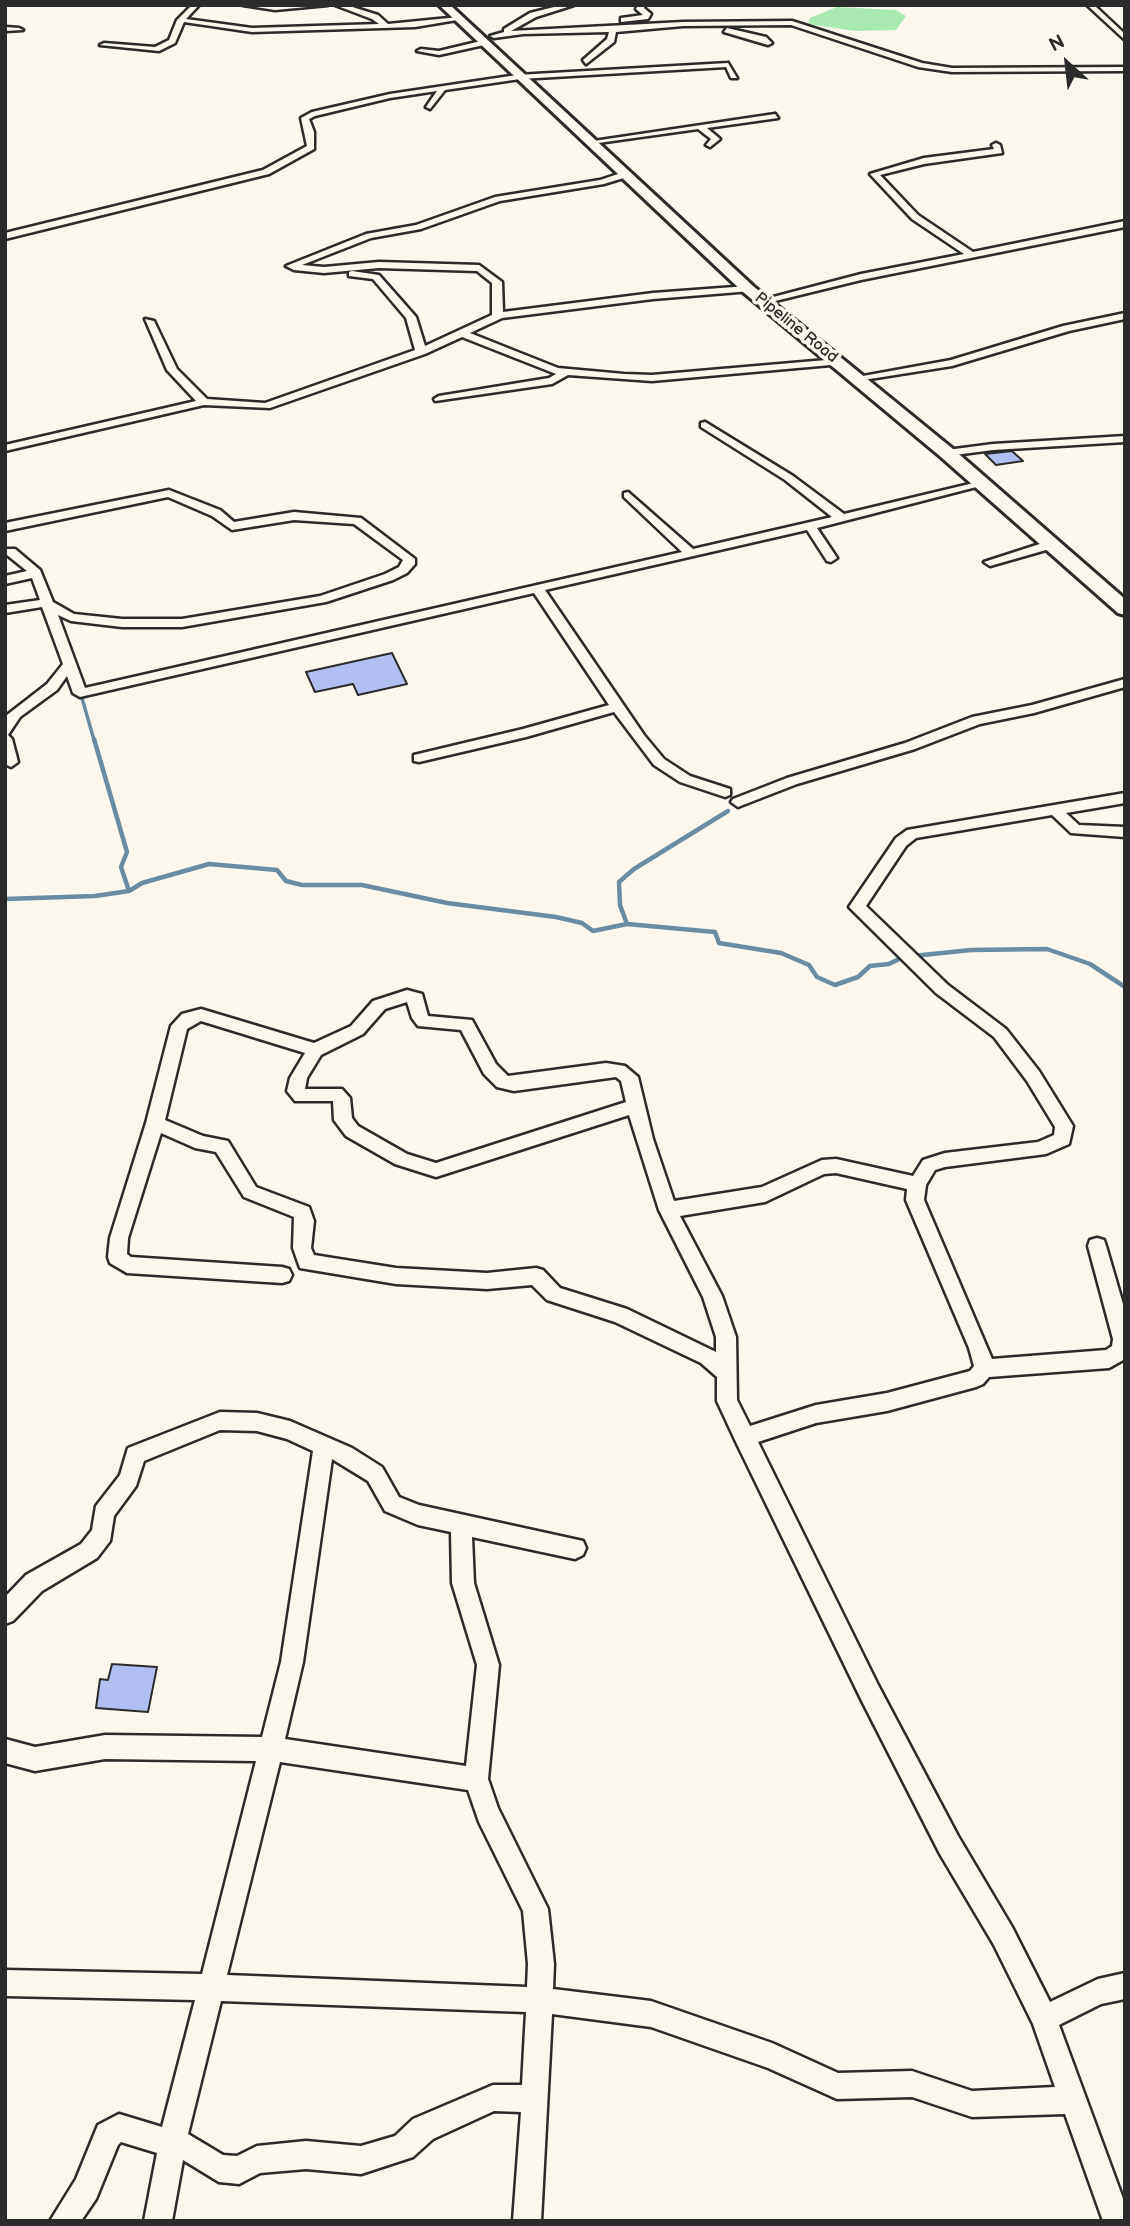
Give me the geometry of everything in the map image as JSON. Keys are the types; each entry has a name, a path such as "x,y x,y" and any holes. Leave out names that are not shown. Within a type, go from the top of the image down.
{"street":[{"path":"104,45 156,49 172,41 181,20 196,5"},
{"path":"246,5 275,8 325,5"},
{"name":"Pipeline Road","path":"444,5 748,289 947,453 1125,609"},
{"path":"421,51 439,53 474,32 571,5"},
{"path":"586,62 611,40 616,29 626,19 645,17 647,14 640,9 642,5"},
{"path":"1090,5 1125,38"},
{"path":"271,14 340,6 385,22"},
{"path":"181,20 252,30 385,22 436,23 474,32 792,23 921,65 952,70 1125,69"},
{"path":"436,23 474,32"},
{"path":"703,25 763,38 768,43"},
{"path":"5,29 19,30"},
{"path":"5,236 266,172 311,147 305,118 312,114 390,96 518,77 727,65 734,76"},
{"path":"430,107 443,88"},
{"path":"591,142 775,116"},
{"path":"700,127 716,139 710,145"},
{"path":"972,255 915,216 874,174 924,161 999,151 996,145"},
{"path":"421,352 411,317 376,277 291,266 369,236 418,227 498,199 601,182 626,174"},
{"path":"763,301 1125,225"},
{"path":"324,271 379,265 479,268 497,282 498,312"},
{"path":"8,447 204,402 266,406 421,352 498,312 515,313 653,296 748,289"},
{"path":"857,378 952,363 1066,328 1125,316"},
{"path":"149,321 172,370 204,402"},
{"path":"461,333 556,371 652,379 838,362"},
{"path":"439,399 552,381 566,372"},
{"path":"705,425 789,478 841,518"},
{"path":"947,453 1005,446 1125,439"},
{"path":"11,552 36,573 80,693 982,484"},
{"path":"5,527 169,493 216,513 232,526 302,516 357,521 409,559 403,570 388,577 322,599 182,623 122,624 71,617 45,603 5,609"},
{"path":"628,495 690,553"},
{"path":"810,526 831,558"},
{"path":"990,562 1049,545"},
{"path":"5,580 36,573"},
{"path":"537,589 639,738 671,772 725,792"},
{"path":"5,732 14,715 52,687 69,664"},
{"path":"738,802 792,781 910,746 977,720 1034,709 1125,683"},
{"path":"419,758 526,733 616,707"},
{"path":"5,739 11,762"},
{"path":"984,1368 964,1311 915,1200 917,1184 929,1165 945,1160 1053,1146 1063,1139 1064,1126 1033,1076 1000,1033 942,989 857,907 901,842 924,830 1125,798"},
{"path":"1054,808 1070,827 1076,830 1125,832"},
{"path":"635,1106 436,1170 401,1158 352,1131 343,1121 341,1098 336,1094 301,1096 296,1091 299,1077 315,1050 357,1030 379,1005 407,996 416,998 419,1018 424,1022 466,1024 491,1069 503,1082 514,1084 619,1071 629,1077 635,1106 668,1210 712,1296 726,1337 727,1401 870,1693 949,1845 1003,1936 1044,2020 1117,2221"},
{"path":"282,1275 127,1265 117,1257 119,1238 155,1123 179,1026 188,1018 201,1015 315,1050"},
{"path":"155,1123 201,1143 222,1146 250,1192 302,1212 305,1221 302,1248 307,1262 409,1277 487,1281 536,1276 554,1294 620,1315 670,1337 708,1357 725,1372"},
{"path":"668,1210 765,1194 822,1167 836,1166 893,1181 917,1184"},
{"path":"744,1437 816,1414 887,1402 965,1383 976,1378 984,1368 1109,1359 1121,1350 1123,1339 1097,1247"},
{"path":"5,1614 34,1583 89,1551 102,1534 104,1513 112,1499 124,1488 131,1462 141,1451 220,1421 257,1422 290,1430 324,1446 375,1474 392,1504 418,1515 575,1548"},
{"path":"158,2221 172,2143 213,1988 292,1662 324,1446"},
{"path":"461,1524 463,1583 488,1665 476,1779 488,1813 535,1909 541,1964 536,2099 527,2221"},
{"path":"5,1751 35,1759 105,1747 271,1749 476,1779"},
{"path":"5,1983 98,1983 540,2000 651,2014 772,2056 837,2086 912,2084 972,2104 1072,2100"},
{"path":"1044,2020 1098,1992 1125,1986"},
{"path":"64,2221 86,2189 108,2135 119,2128 188,2148 219,2168 239,2170 257,2160 306,2155 361,2160 403,2147 423,2129 493,2098 536,2099"}],"green space":[{"path":"837,7 896,10 906,16 896,30 855,31 808,24 810,18"}],"building":[{"path":"1012,451 1023,461 996,465 985,454"},
{"path":"392,653 407,684 358,695 353,684 315,692 306,672"},
{"path":"112,1664 157,1667 148,1712 96,1708 100,1679 108,1680"}],"waterway":[{"path":"82,698 94,740"},
{"path":"94,739 127,852 121,867 129,891"},
{"path":"627,924 620,905 619,882 634,869 728,811"},
{"path":"129,891 142,883 209,864 277,870 286,881 302,885 362,885 447,903 556,917 582,923 593,931 627,924"},
{"path":"5,899 95,896 129,891"},
{"path":"627,924 715,932 719,943 781,953 809,965 817,977 835,985 858,977 870,966 889,964 903,957 971,950 1047,949 1090,964 1125,987"}]}
